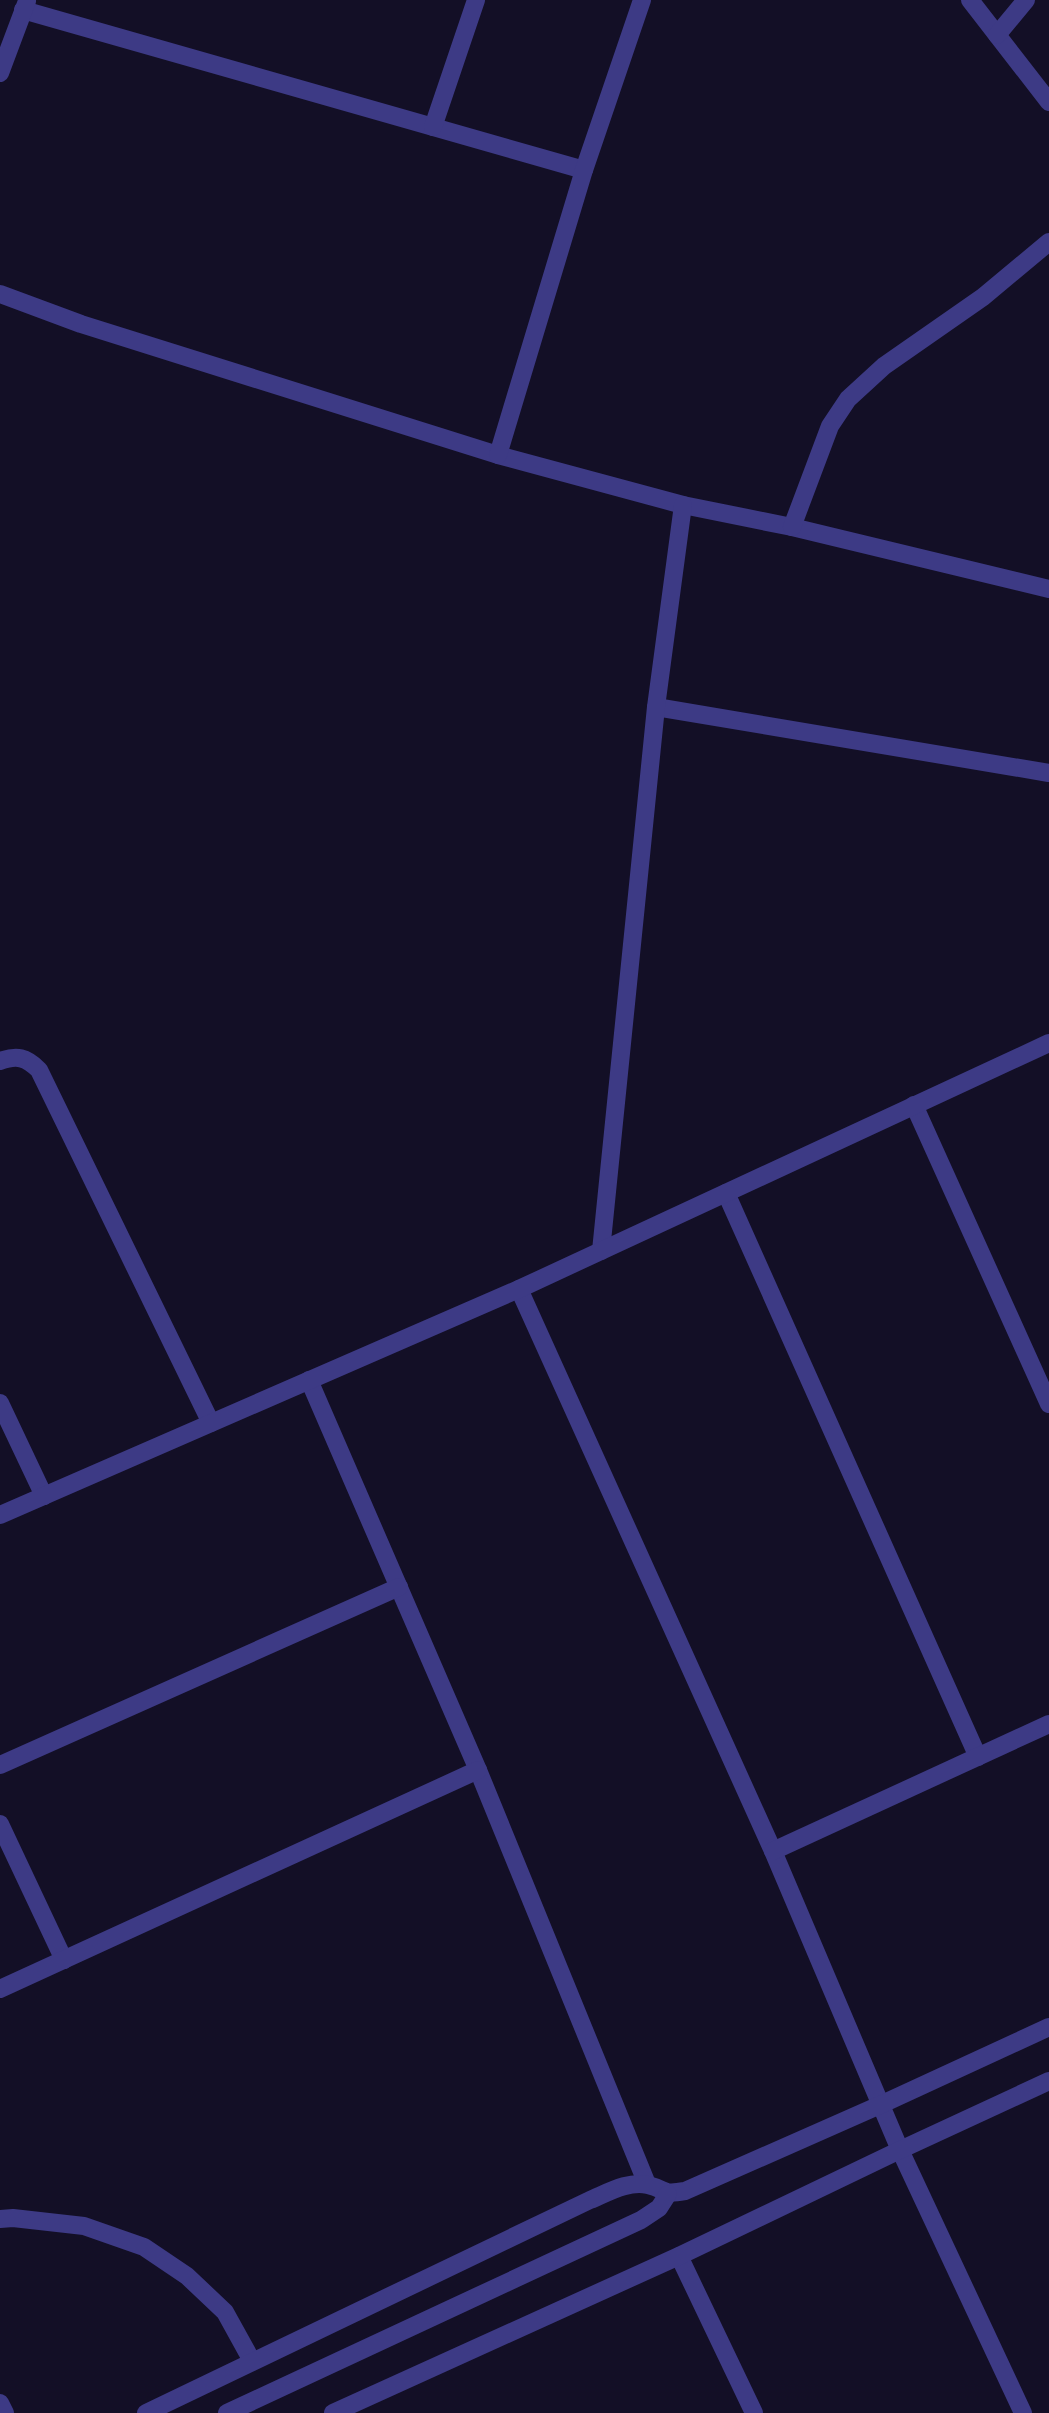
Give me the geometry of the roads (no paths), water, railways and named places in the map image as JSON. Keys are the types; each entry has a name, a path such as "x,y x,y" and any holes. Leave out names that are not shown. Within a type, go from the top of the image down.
{"street":[{"path":"433,127 476,0"},
{"path":"498,455 584,170 642,0"},
{"path":"970,0 1049,102"},
{"path":"997,35 1026,0"},
{"path":"0,73 25,5 584,170"},
{"path":"792,527 830,426 848,399 884,366 983,297 1049,242"},
{"path":"0,294 94,329 498,455 683,505 792,527 1049,589"},
{"path":"601,1251 656,708 683,505"},
{"path":"656,708 1049,773"},
{"path":"0,1515 519,1289 1049,1042"},
{"path":"0,1061 12,1057 28,1059 39,1070 211,1423"},
{"path":"914,1105 1049,1404"},
{"path":"726,1193 978,1757"},
{"path":"519,1289 773,1851 900,2150 1023,2413"},
{"path":"309,1380 478,1770 647,2184"},
{"path":"0,1403 44,1496"},
{"path":"0,1765 399,1587"},
{"path":"773,1851 1049,1724"},
{"path":"0,1989 478,1770"},
{"path":"0,1824 64,1959"},
{"path":"146,2413 590,2200 621,2187 647,2184 668,2194 685,2190 880,2105 1049,2027"},
{"path":"333,2413 679,2256 1049,2081"},
{"path":"227,2413 641,2220 659,2208 668,2194"},
{"path":"0,2219 84,2226 144,2247 187,2276 225,2312 253,2361"},
{"path":"679,2256 754,2413"},
{"path":"0,2403 5,2413"}]}
